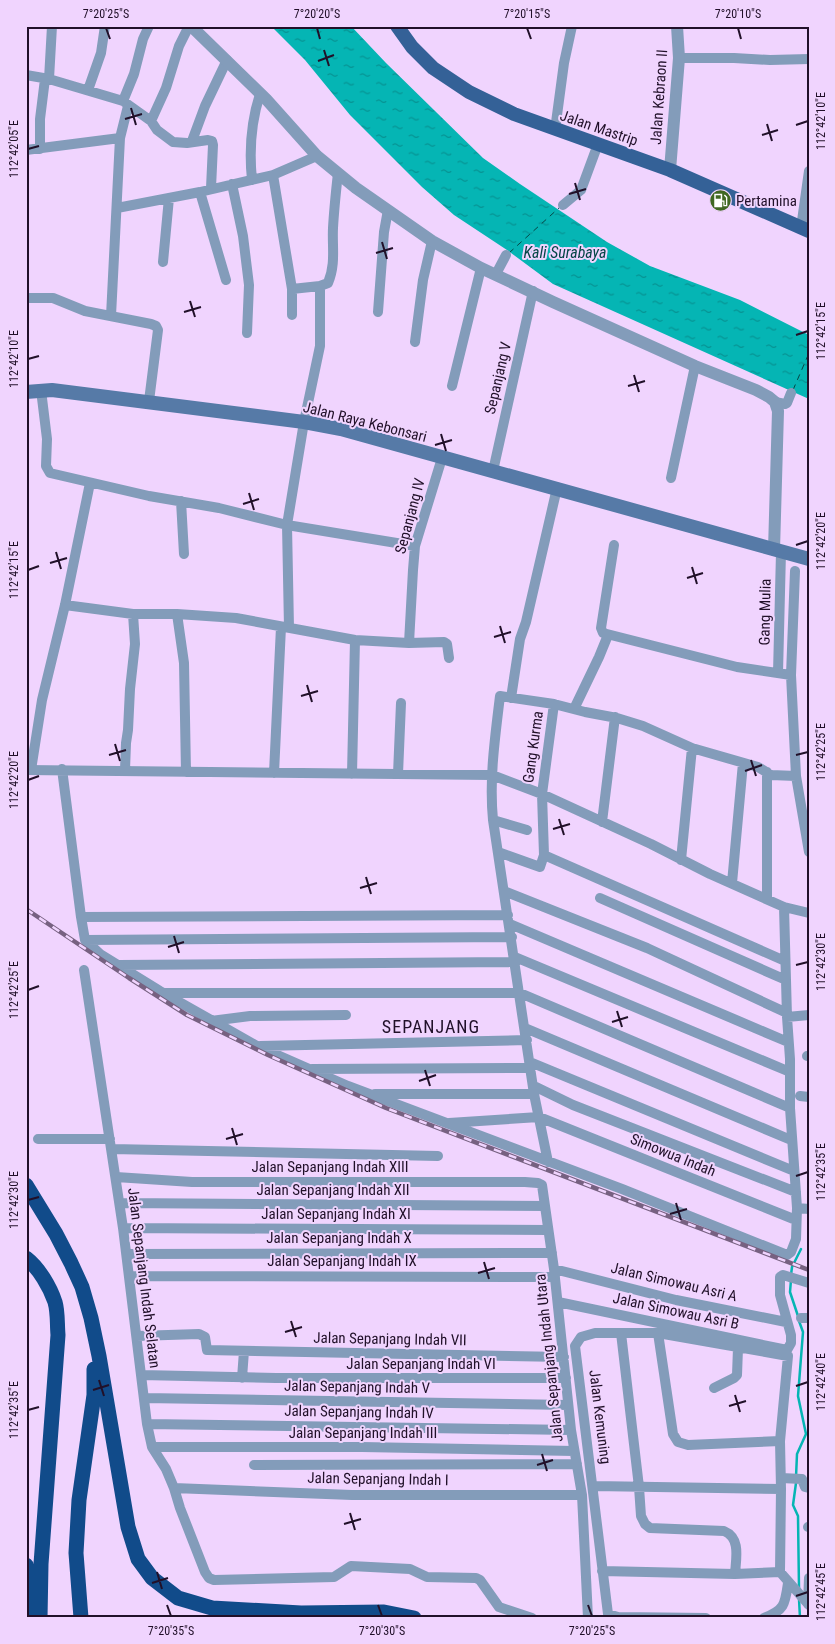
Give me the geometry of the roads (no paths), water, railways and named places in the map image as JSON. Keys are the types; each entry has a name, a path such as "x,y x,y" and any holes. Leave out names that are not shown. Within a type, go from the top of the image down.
{"highway":[{"path":"26,1186 71,1263 82,1288 91,1318 106,1395 128,1527 138,1559 152,1578 178,1598 212,1608 300,1613 384,1612 414,1618"},
{"path":"26,1258 32,1263 55,1303 58,1335 32,1618"},
{"path":"81,1618 76,1553 79,1500 94,1395 91,1318"},
{"path":"26,1565 40,1618"}],"main road":[{"name":"Jalan Mastrip","path":"397,26 433,68 469,92 514,114 555,130 670,170 805,230"},
{"name":"Jalan Raya Kebonsari","path":"26,392 52,390 149,401 304,422 341,429 809,559"}],"street":[{"path":"40,149 40,119 47,79 52,26"},
{"path":"88,90 101,53 105,26"},
{"path":"111,316 120,138 125,104 143,39 149,26"},
{"path":"151,121 166,88 179,46 190,26 260,94 317,156 432,241 481,268 695,366 756,390 775,402 785,404 791,393"},
{"path":"555,130 564,62 572,26"},
{"name":"Jalan Kebraon II","path":"670,170 679,58 677,26"},
{"path":"679,58 809,59"},
{"path":"192,141 205,106 226,60"},
{"path":"26,75 88,90 125,104 151,121 157,130 173,142 212,141 211,188"},
{"path":"252,180 249,154 260,94"},
{"path":"26,150 120,138"},
{"path":"563,205 581,190 598,144"},
{"path":"117,208 200,192 273,175 317,156"},
{"path":"805,230 809,171"},
{"path":"292,289 320,286 328,283 334,256 333,231 338,173"},
{"path":"273,175 292,289 292,315"},
{"path":"232,184 249,285 247,333"},
{"path":"200,192 226,280"},
{"path":"163,262 168,198"},
{"path":"378,312 384,232 388,210"},
{"path":"415,342 423,280 432,241"},
{"path":"496,274 506,255"},
{"path":"452,386 481,268"},
{"path":"274,773 285,628 287,525 304,422 320,346 320,286"},
{"name":"Sepanjang V","path":"492,471 533,292"},
{"path":"26,298 53,298 85,311 156,326 158,330 149,401"},
{"path":"671,478 695,366"},
{"path":"41,390 48,439 46,466 50,473 90,483 219,508 287,525 416,546"},
{"path":"775,402 778,411 778,551"},
{"name":"Sepanjang IV","path":"409,644 416,546 442,458"},
{"path":"90,483 65,605 42,700 29,770 492,775 542,794 784,907 809,913"},
{"path":"511,698 520,639 526,622 557,488"},
{"path":"181,501 184,554"},
{"path":"614,545 601,628 603,633 737,668 791,675"},
{"name":"Gang Mulia","path":"778,551 778,673"},
{"path":"795,570 791,675 796,776 809,852"},
{"path":"65,605 133,614 177,614 236,618 355,640 409,644 446,642 449,658"},
{"path":"125,770 135,644 133,614"},
{"path":"177,614 184,663 186,772"},
{"path":"574,709 608,635"},
{"path":"352,774 355,640"},
{"path":"548,1162 538,1117 491,797 500,696 554,704 614,717 643,726 692,748 758,767 771,775 796,776"},
{"path":"398,774 401,704"},
{"name":"Gang Kurma","path":"544,855 542,794 554,704"},
{"path":"602,822 614,717"},
{"path":"681,860 692,748"},
{"path":"732,883 743,763"},
{"path":"62,769 80,917 85,940 100,954 211,1021 257,1046 306,1069 787,1255 791,1252 796,1239 797,1208 791,1140 789,1015 784,907"},
{"path":"767,772 767,899"},
{"path":"494,820 527,830"},
{"path":"498,852 540,867 544,855 785,961"},
{"path":"504,891 647,948 789,1015 809,1015"},
{"path":"600,898 786,980"},
{"path":"80,917 509,919 788,1042"},
{"path":"85,940 512,937"},
{"path":"118,966 515,959 790,1072"},
{"name":"Jalan Sepanjang Indah Selatan","path":"84,970 127,1254 147,1424 152,1448 166,1469 209,1578 214,1580 334,1577 351,1566 410,1569 427,1577 476,1578 484,1584 495,1604 499,1607 532,1618"},
{"path":"163,992 520,993 790,1108"},
{"path":"211,1021 250,1016 346,1015"},
{"path":"525,1028 791,1140"},
{"path":"257,1046 527,1040"},
{"path":"306,1069 530,1065 794,1171"},
{"path":"371,1094 534,1090 796,1192"},
{"path":"445,1123 538,1117"},
{"name":"Simowua Indah","path":"538,1117 796,1220"},
{"path":"38,1139 111,1144 438,1156"},
{"name":"Jalan Sepanjang Indah XIII","path":"116,1178 192,1182 525,1182 542,1185"},
{"name":"Jalan Sepanjang Indah Utara","path":"542,1185 555,1273 571,1430 582,1495 588,1618"},
{"name":"Jalan Sepanjang Indah XII","path":"120,1204 546,1206"},
{"path":"797,1208 809,1208"},
{"name":"Jalan Sepanjang Indah XI","path":"123,1228 548,1230"},
{"name":"Jalan Sepanjang Indah X","path":"127,1254 552,1253"},
{"name":"Jalan Sepanjang Indah IX","path":"129,1276 555,1273"},
{"name":"Jalan Simowau Asri A","path":"555,1273 786,1322"},
{"path":"808,1605 780,1572 781,1489 789,1478 780,1441 791,1335 780,1295 780,1277 783,1275 791,1276 809,1283"},
{"name":"Jalan Simowau Asri B","path":"558,1302 788,1353"},
{"name":"Jalan Kemuning","path":"706,1618 612,1616 608,1614 594,1486 575,1346 581,1337 594,1333 658,1333 738,1348 788,1353"},
{"path":"658,1333 673,1434 678,1442 688,1445 780,1441"},
{"name":"Jalan Sepanjang Indah VII","path":"137,1336 199,1334 205,1337 207,1350 564,1357"},
{"path":"621,1334 640,1487 641,1516 645,1524 650,1528 724,1531 729,1533 736,1544 735,1574"},
{"path":"714,1388 734,1378 737,1374 738,1348"},
{"path":"242,1378 244,1351"},
{"name":"Jalan Sepanjang Indah VI","path":"141,1376 242,1378 566,1378"},
{"name":"Jalan Sepanjang Indah V","path":"144,1398 568,1405"},
{"name":"Jalan Sepanjang Indah IV","path":"147,1424 571,1430"},
{"name":"Jalan Sepanjang Indah III","path":"152,1448 362,1447 574,1451"},
{"path":"254,1465 577,1464"},
{"path":"789,1478 802,1479 805,1487 809,1488"},
{"path":"594,1486 781,1489"},
{"name":"Jalan Sepanjang Indah I","path":"174,1488 352,1495 582,1495"},
{"path":"602,1571 735,1574 780,1572"},
{"path":"808,1605 809,1578"},
{"path":"764,1618 778,1613 793,1588"}],"water":[{"name":"Kali Surabaya","path":"271,26 351,26 483,158 520,184 607,242 650,266 740,300 809,335 809,399 553,284 507,250 454,215 422,187 350,115 305,60"}],"waterway":[{"path":"791,1275 792,1267 801,1249"},
{"path":"791,1280 790,1292 798,1316"},
{"path":"796,1477 797,1454 806,1434 798,1396 803,1332 799,1321"},
{"path":"796,1483 793,1505 798,1516 799,1588"},
{"path":"799,1599 800,1618"}],"railway":[{"path":"26,909 187,1015 268,1055 386,1108 809,1270"}],"place":[{"name":"Pertamina","path":"720,201"}],"district":[{"name":"SEPANJANG","path":"431,1026"}]}
